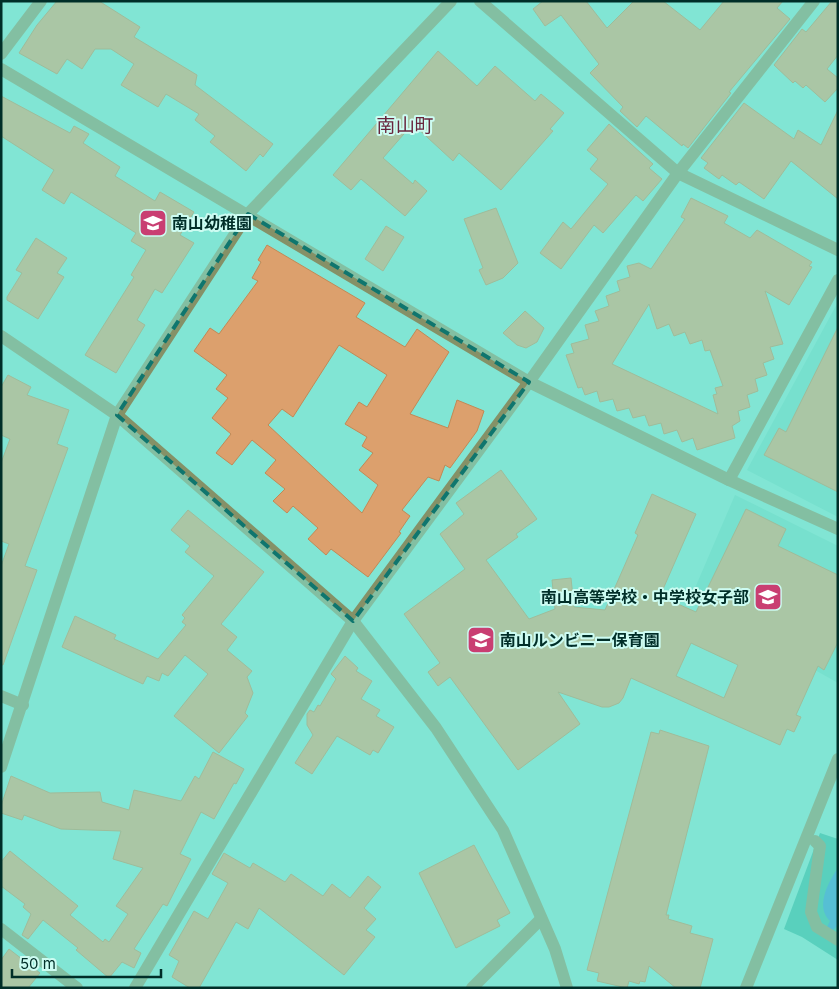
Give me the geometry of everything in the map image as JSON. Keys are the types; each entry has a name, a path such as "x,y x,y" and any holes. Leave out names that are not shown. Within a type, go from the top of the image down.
{"street":[{"path":"1,54 41,1"},
{"path":"1,767 117,415 248,214 451,1"},
{"path":"480,1 678,173 838,250"},
{"path":"135,988 353,621 529,382 678,173 814,1"},
{"path":"1,69 529,382 729,480 838,529"},
{"path":"729,480 838,280"},
{"path":"1,336 117,415 353,621 436,728 503,830 568,988"},
{"path":"1,696 23,705"},
{"path":"746,988 838,759"},
{"path":"815,842 820,846 811,912 817,927 838,940"},
{"path":"472,988 541,919"},
{"path":"1,929 77,988"}],"highlighted area":[{"path":"248,214 529,382 353,621 117,415"}],"shaded area":[{"path":"838,302 838,517 747,470"},
{"name":"南山高等学校・中学校女子部","path":"735,495 838,546 838,683 700,605 695,588"},
{"path":"820,833 838,839 838,960 802,937 784,929"}],"water":[{"path":"838,868 838,925 831,932 826,929 830,921 826,915 823,902 830,880"}],"building":[{"path":"57,1 99,1 140,27 134,37 197,75 195,85 273,144 263,157 260,154 246,171 210,142 215,136 195,120 199,114 166,94 158,107 121,85 134,64 111,49 95,49 82,69 67,59 57,74 19,53 37,25"},
{"path":"543,1 586,1 607,28 634,1 663,1 700,30 724,1 783,1 777,8 790,19 729,92 731,93 688,148 683,144 682,146 646,116 637,127 620,111 623,107 590,73 599,64 561,15 545,26 533,9"},
{"path":"832,1 838,1 838,55 827,69 838,78 838,88 825,102 806,85 803,88 795,81 793,83 774,65 802,29 806,32"},
{"path":"438,51 477,86 495,66 535,101 541,94 564,113 550,129 553,131 501,190 459,153 453,161 415,126 412,129 410,127 383,158 413,184 415,180 427,191 405,216 361,179 351,190 333,175"},
{"path":"1,96 70,133 74,126 89,134 83,143 120,167 115,176 155,201 160,192 194,212 180,235 194,243 162,293 155,289 137,320 145,325 116,373 85,355 134,277 131,275 146,250 131,241 136,233 71,192 64,204 42,190 54,170 1,136"},
{"path":"744,103 794,139 798,130 821,145 838,110 838,199 791,161 764,199 739,182 736,185 722,175 719,179 704,168 708,163 701,158"},
{"path":"609,124 653,164 649,168 662,179 643,201 636,195 603,233 594,225 561,269 540,253 563,222 571,229 608,184 590,169 598,159 587,150"},
{"path":"691,198 728,216 724,223 750,238 757,230 812,262 809,266 812,267 789,305 765,291 783,344 770,347 774,359 763,363 767,375 755,379 758,391 747,395 750,407 738,411 740,421 732,426 735,438 697,450 693,438 682,442 677,430 664,434 661,423 649,426 645,415 633,418 629,408 617,411 613,399 600,402 597,391 585,395 582,387 578,388 566,355 574,353 571,344 589,339 585,325 599,321 595,311 609,306 606,296 620,291 617,281 630,277 627,266 639,263 651,269 685,219 681,217","holes":["649,304 657,329 669,324 674,336 685,332 690,344 702,340 705,351 710,350 723,386 715,388 717,394 713,395 718,414 612,364"]},
{"path":"496,208 518,263 503,278 486,285 479,270 483,268 464,219"},
{"path":"386,226 404,237 383,271 365,259"},
{"path":"36,238 67,258 57,273 64,277 38,319 7,300 22,273 16,270"},
{"path":"267,245 365,303 356,317 405,347 417,329 449,352 410,414 448,428 457,400 484,411 477,431 450,468 445,465 439,481 428,477 402,510 410,516 399,532 401,533 368,577 331,549 326,555 308,539 318,528 293,506 287,513 273,501 285,489 265,473 276,460 252,440 232,465 216,453 231,434 212,418 228,398 216,389 227,375 194,351 210,328 219,334 258,281 252,278 261,262 258,260","holes":["339,345 387,375 367,407 359,402 345,424 367,437 362,446 373,453 359,470 378,485 362,513 268,425 282,409 293,417"]},
{"path":"525,311 544,328 537,342 526,348 517,345 503,333"},
{"path":"838,327 838,492 764,455 779,428 786,432"},
{"path":"8,375 31,387 27,395 69,410 57,444 68,448 25,566 37,570 3,665 1,665 1,566 9,544 1,541 1,463 10,439 1,435 1,387"},
{"path":"501,470 537,519 516,534 518,537 486,560 529,619 555,609 552,580 571,578 574,607 605,610 638,535 635,533 652,494 696,514 660,596 696,612 746,509 786,529 778,546 838,575 838,642 824,670 818,666 796,715 801,717 794,732 787,729 780,745 631,678 623,698 619,703 609,707 602,707 558,692 580,724 518,770 450,677 438,686 428,672 440,663 404,614 465,569 440,534 464,514 456,503","holes":["691,643 738,665 724,698 676,676"]},
{"path":"188,510 264,572 221,624 237,637 227,650 252,671 247,677 253,693 245,713 248,716 219,753 174,716 208,674 185,655 168,676 162,673 159,681 147,676 143,684 62,647 75,616 116,635 114,639 158,659 186,625 182,622 185,618 182,615 214,576 185,552 190,546 171,530"},
{"path":"345,656 358,668 356,671 372,681 361,699 380,710 376,716 394,727 378,753 373,750 370,755 337,736 312,774 295,763 313,735 307,725 307,714 310,710 314,712 318,705 320,706 336,679 331,674"},
{"path":"660,730 709,746 666,915 669,915 668,919 692,926 690,933 713,939 700,988 676,988 649,966 645,982 640,981 639,984 629,981 627,988 597,981 599,973 587,970 651,732 659,734"},
{"path":"213,752 244,769 214,819 201,812 180,854 191,859 167,906 163,904 134,949 141,953 134,968 122,962 109,978 76,950 78,948 43,920 28,939 22,935 31,914 23,907 25,904 1,886 1,862 10,851 78,906 70,915 103,942 105,939 109,942 128,914 116,906 143,868 113,859 121,831 61,829 24,815 22,820 1,813 1,806 11,776 50,793 100,792 102,802 129,810 134,790 181,801 195,776 199,779"},
{"path":"474,845 510,913 497,920 500,926 456,948 419,873"},
{"path":"224,853 250,868 253,863 285,882 291,874 323,896 332,884 350,898 368,876 381,887 364,908 376,919 366,930 375,937 344,975 259,908 248,929 236,922 199,988 190,988 172,977 179,961 169,955 194,911 208,919 228,883 212,874"},
{"path":"9,949 40,973 28,988 1,988 1,960"}],"place":[{"name":"南山幼稚園","path":"153,223"},
{"name":"南山高等学校・中学校女子部","path":"768,597"},
{"name":"南山ルンビニー保育園","path":"481,640"}],"district":[{"name":"南山町","path":"405,125"}]}
